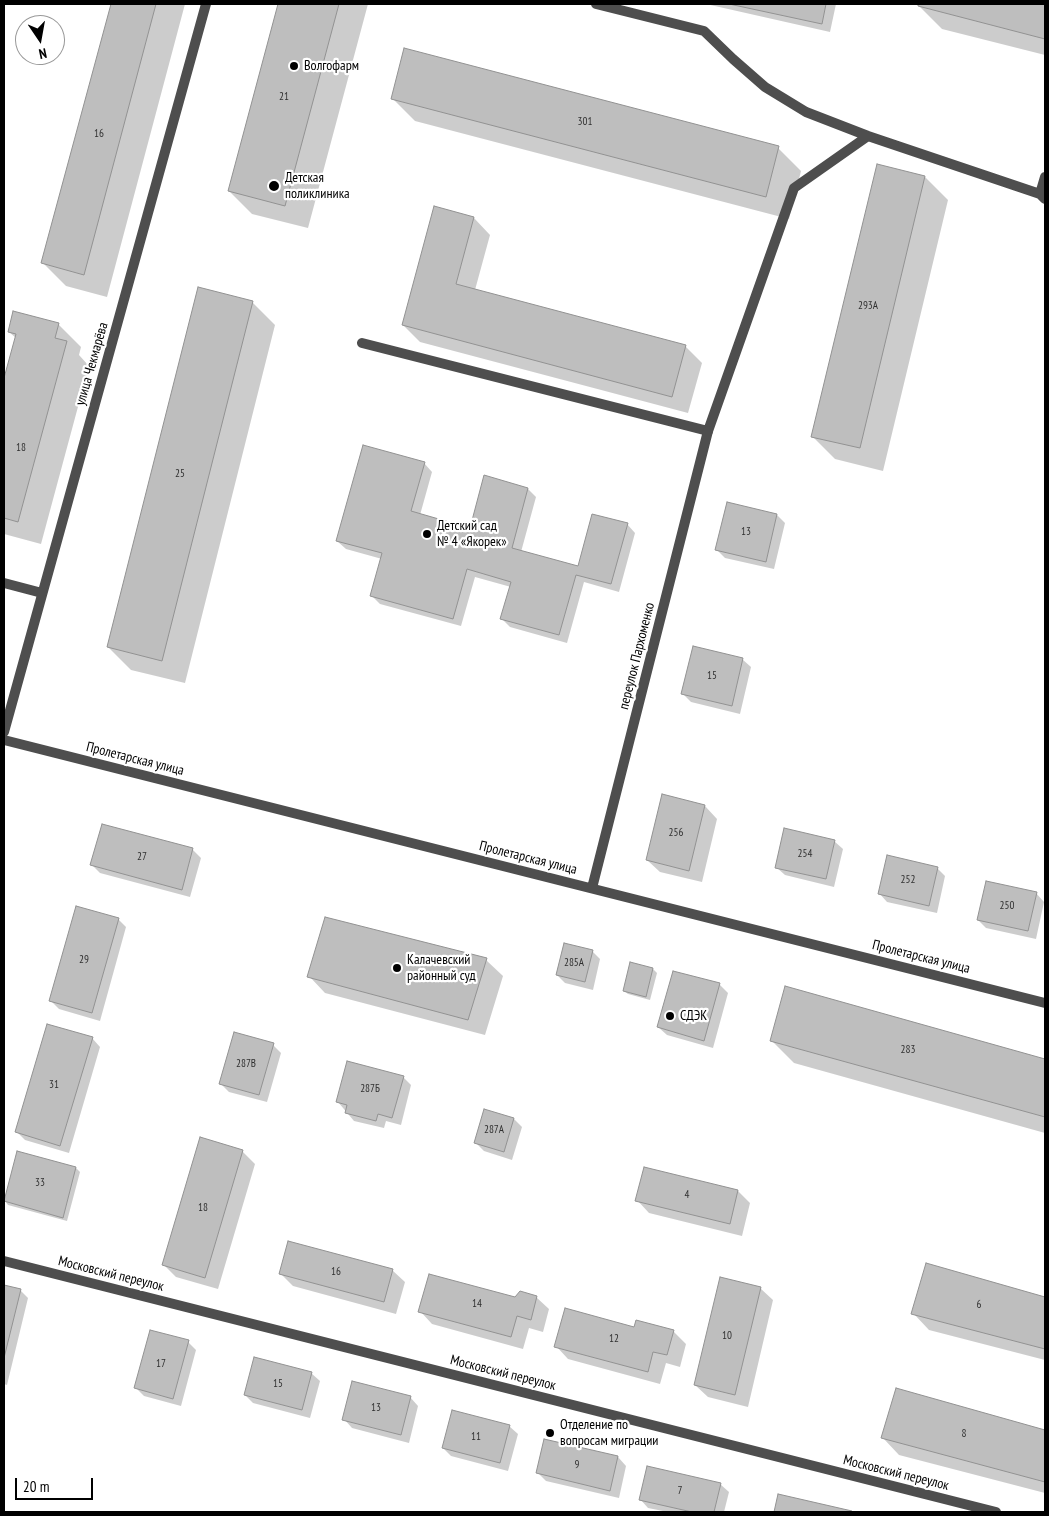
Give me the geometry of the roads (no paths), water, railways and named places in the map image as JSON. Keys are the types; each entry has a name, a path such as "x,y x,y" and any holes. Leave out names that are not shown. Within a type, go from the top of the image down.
{"street":[{"name":"улица Чекмарёва","path":"4,732 206,4"},
{"path":"596,4 704,31 765,87 806,112 868,136 1042,196 1045,177"},
{"name":"переулок Пархоменко","path":"592,888 708,431 794,188 868,136"},
{"path":"362,343 708,431"},
{"path":"4,583 42,593"},
{"name":"Пролетарская улица","path":"4,740 1045,1003"},
{"name":"Московский переулок","path":"4,1261 996,1512"}],"place":[{"name":"Волгофарм","path":"294,66"},
{"name":"Детская поликлиника","path":"274,186"},
{"name":"Детский сад № 4 «Якорек»","path":"427,534"},
{"name":"Калачевский районный суд","path":"397,968"},
{"name":"СДЭК","path":"670,1016"},
{"name":"Отделение по вопросам миграции","path":"550,1433"}]}
